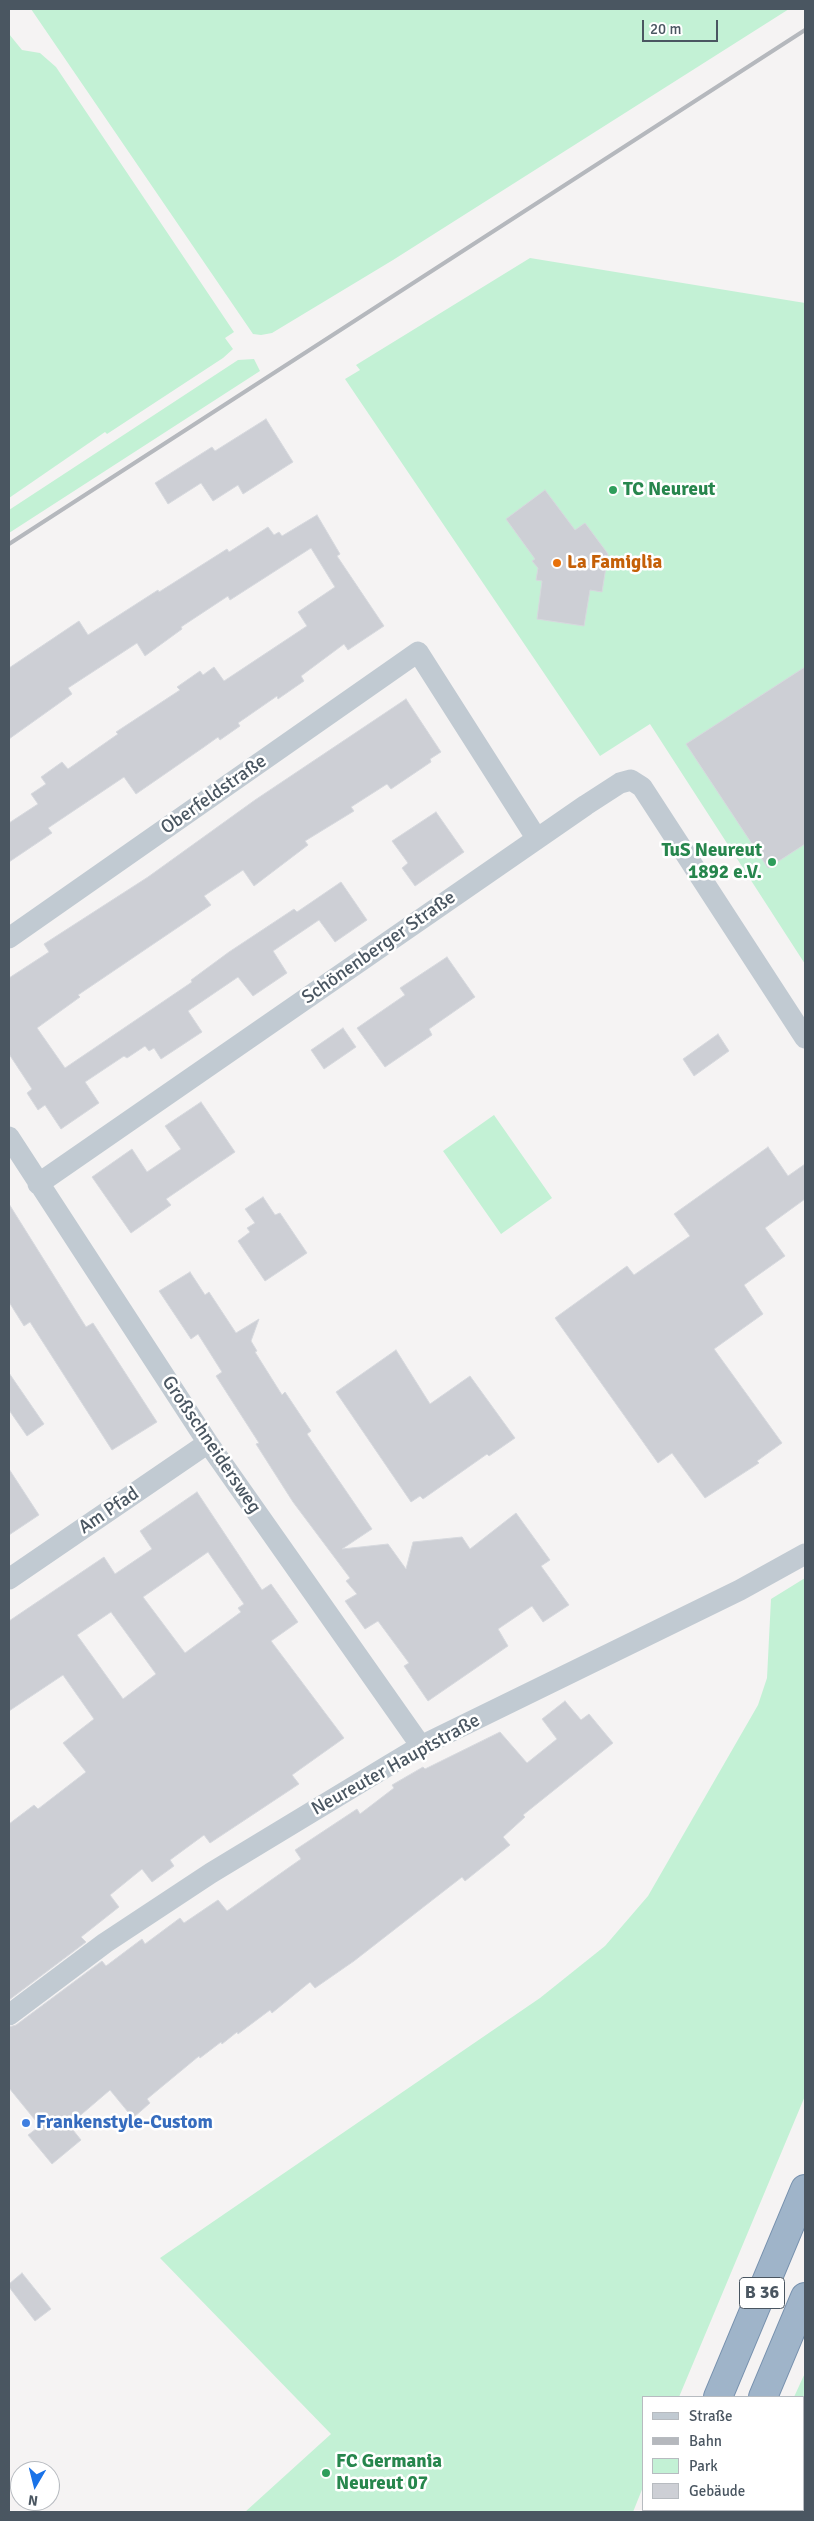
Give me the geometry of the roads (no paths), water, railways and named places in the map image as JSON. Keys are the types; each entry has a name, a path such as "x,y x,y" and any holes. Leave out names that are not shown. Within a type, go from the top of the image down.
{"highway":[{"name":"B 36","path":"718,2396 805,2189"},
{"name":"B 36","path":"763,2396 805,2298"}],"street":[{"name":"Oberfeldstraße","path":"9,938 418,652 538,839"},
{"name":"Schönenberger Straße","path":"38,1184 620,783 631,780 642,787 805,1038"},
{"name":"Großschneidersweg","path":"9,1137 208,1443 422,1746"},
{"name":"Am Pfad","path":"9,1579 208,1443"},
{"name":"Neureuter Hauptstraße","path":"9,2015 105,1942 211,1873 422,1746 740,1590 805,1554"}],"railway":[{"path":"9,544 805,30"}],"place":[{"name":"TC Neureut","path":"613,490"},
{"name":"La Famiglia","path":"557,563"},
{"name":"TuS Neureut 1892 e.V.","path":"772,862"},
{"name":"Frankenstyle-Custom","path":"26,2123"},
{"name":"FC Germania Neureut 07","path":"326,2473"}]}
